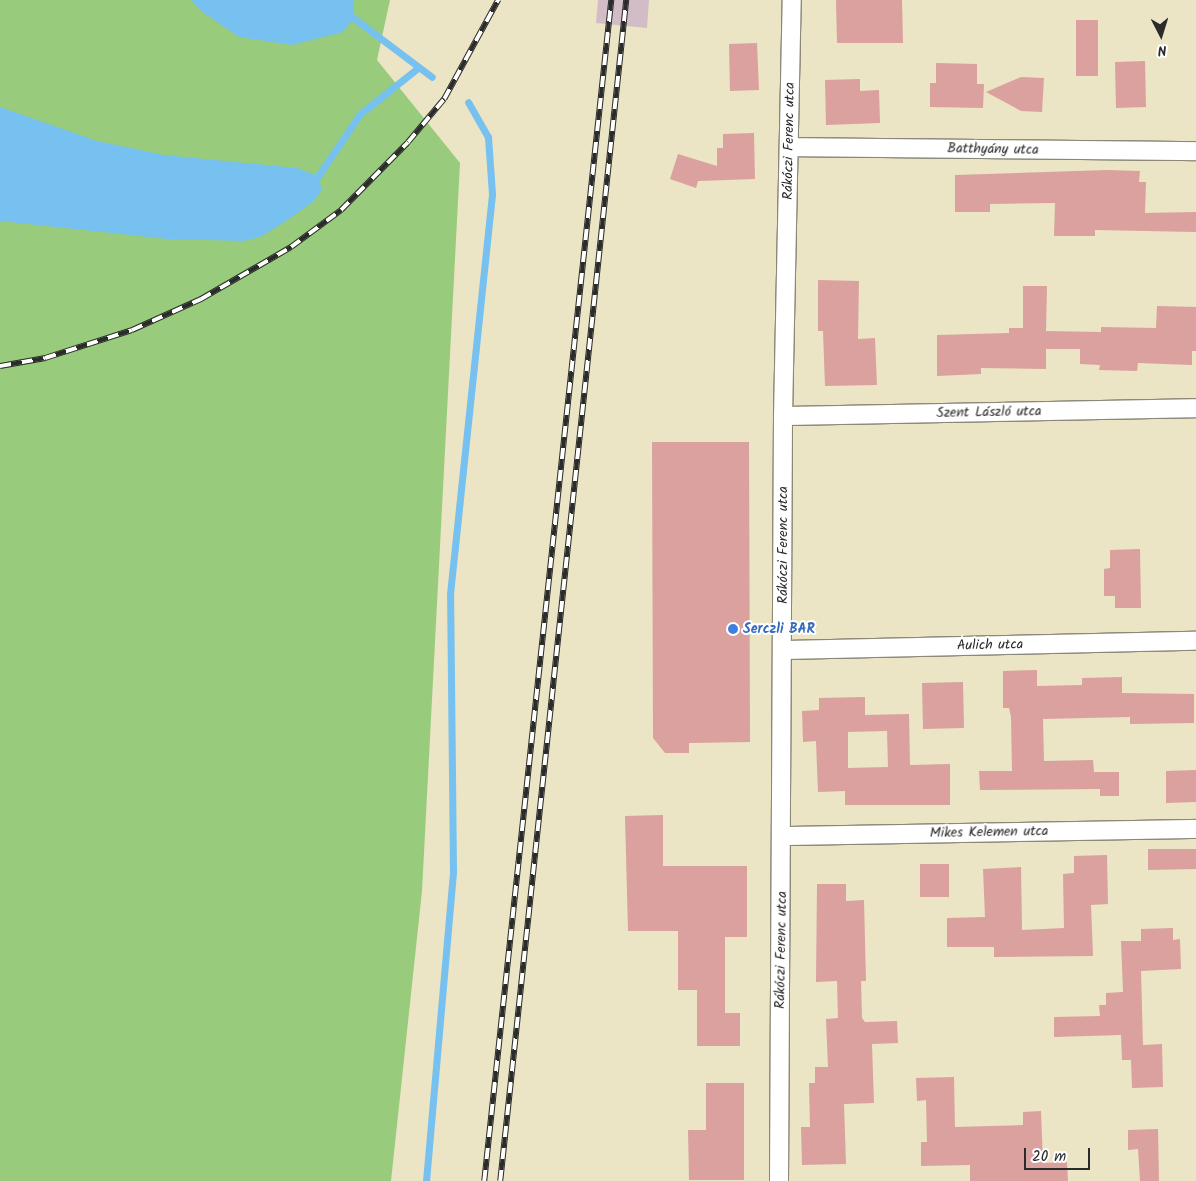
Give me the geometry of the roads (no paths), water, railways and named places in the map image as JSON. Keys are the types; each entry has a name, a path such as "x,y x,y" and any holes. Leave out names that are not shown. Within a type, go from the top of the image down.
{"street":[{"name":"Rákóczi Ferenc utca","path":"779,1181 784,650 783,416 792,0"},
{"name":"Batthyány utca","path":"790,147 1196,151"},
{"name":"Szent László utca","path":"783,416 1196,408"},
{"name":"Aulich utca","path":"784,650 1196,641"},
{"name":"Mikes Kelemen utca","path":"783,836 1196,829"}],"water":[{"path":"191,0 354,0 354,18 343,32 292,45 239,37 201,11"},
{"path":"0,107 97,141 164,155 297,168 318,176 322,190 313,202 286,221 260,237 243,241 167,239 0,221"}],"waterway":[{"path":"347,13 432,77"},
{"path":"318,176 360,114 419,67"},
{"path":"426,1181 453,871 450,594 492,194 488,137 468,102"}],"railway":[{"path":"0,366 45,358 132,330 201,299 291,247 341,210 408,142 444,99 498,0"},
{"path":"484,1181 611,0"},
{"path":"500,1181 626,0"}],"place":[{"name":"Serczli BAR","path":"733,629"}]}
